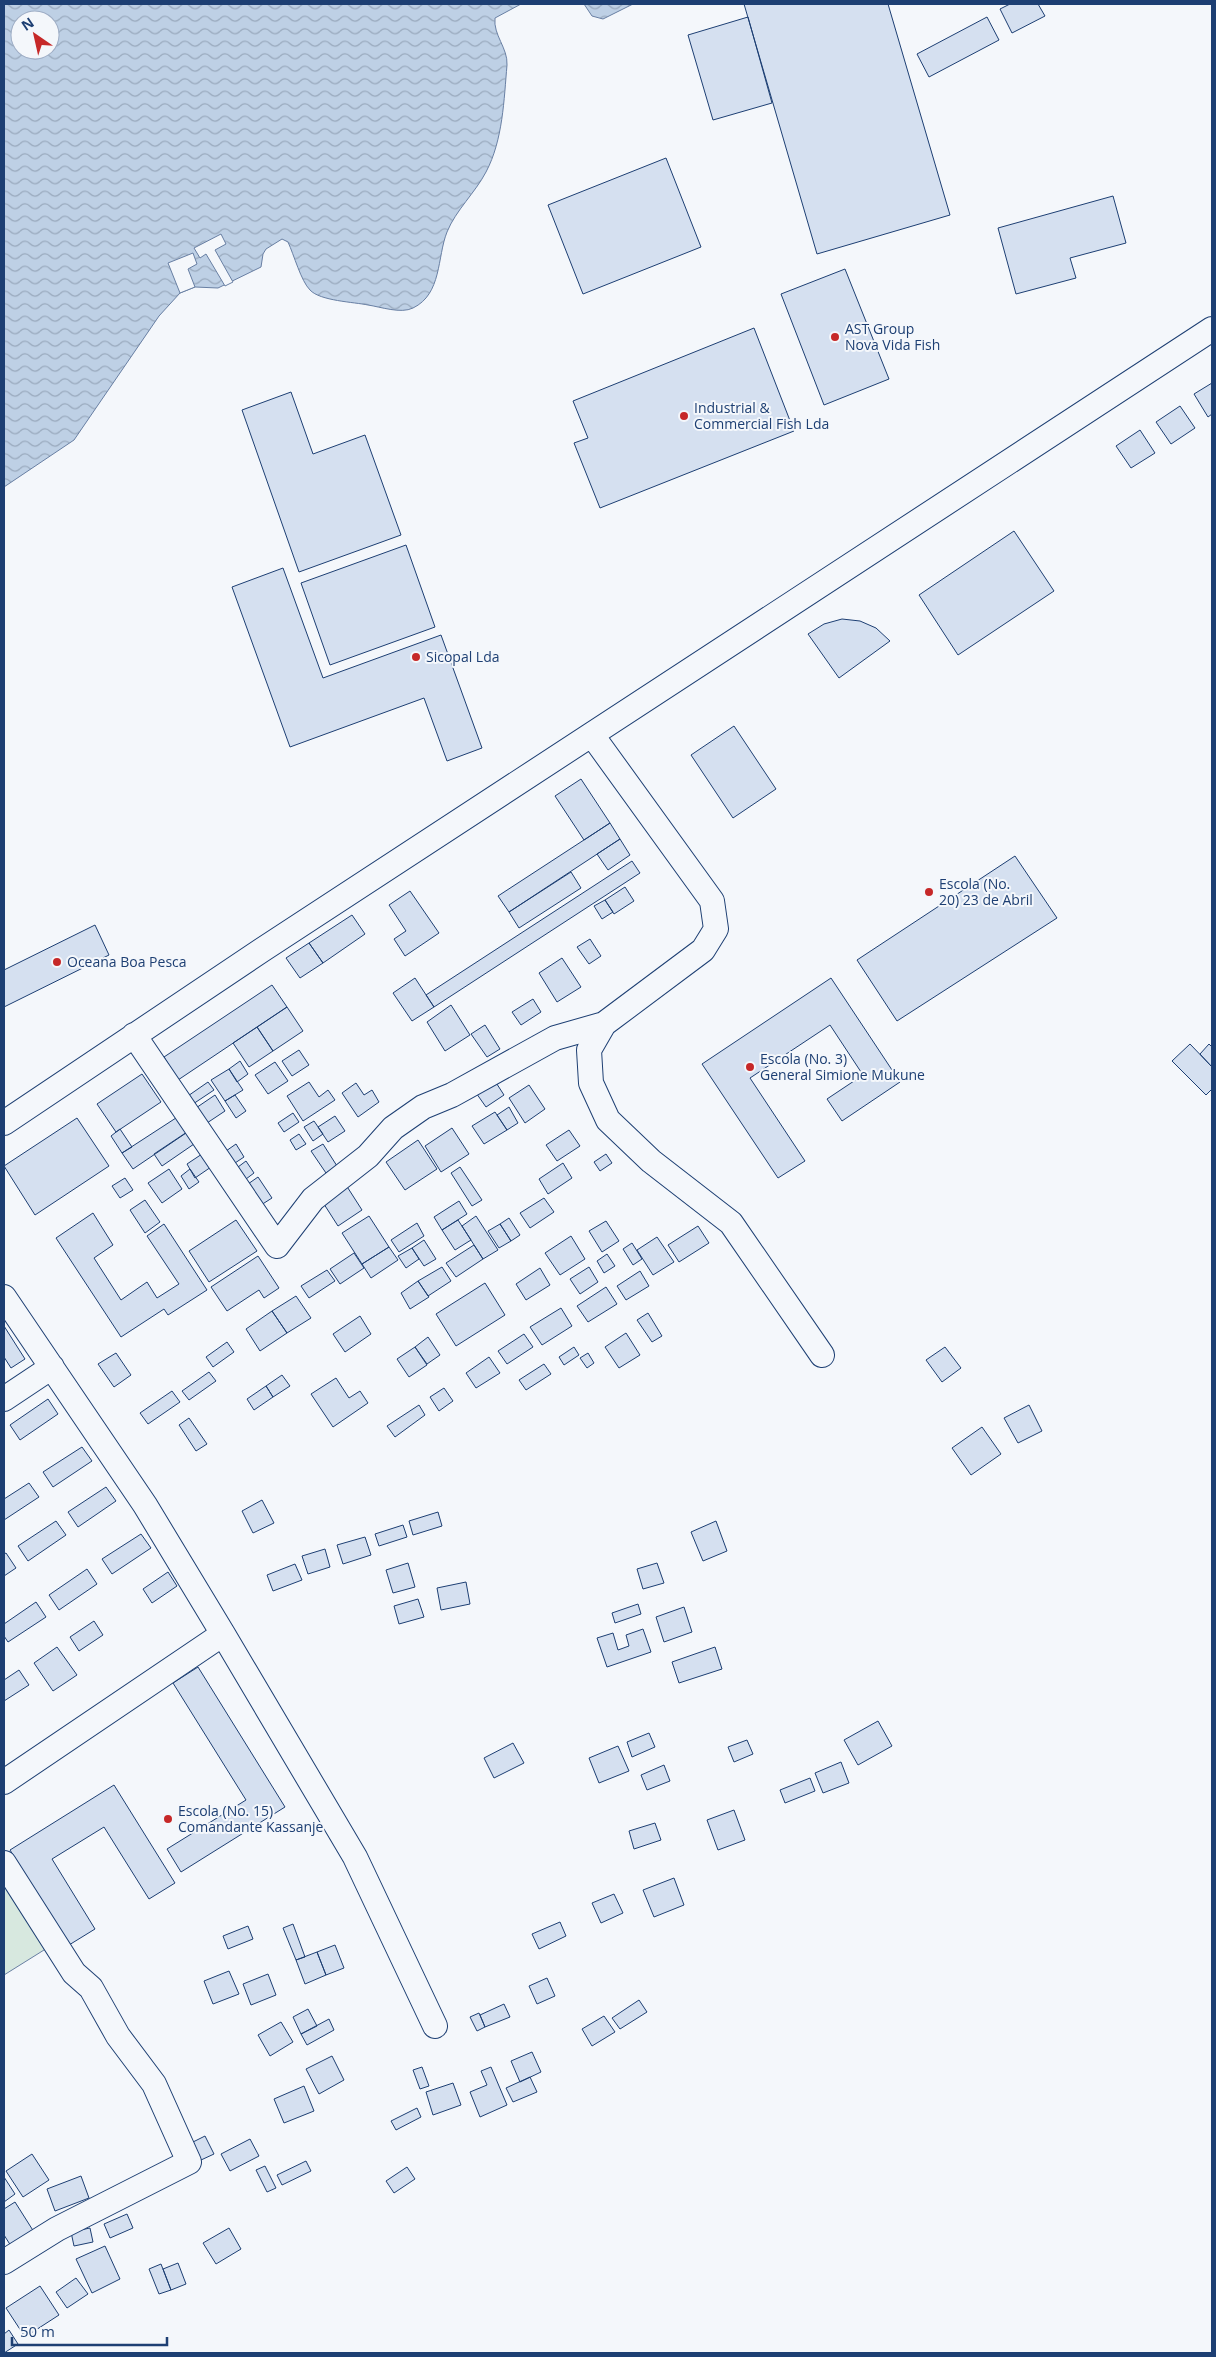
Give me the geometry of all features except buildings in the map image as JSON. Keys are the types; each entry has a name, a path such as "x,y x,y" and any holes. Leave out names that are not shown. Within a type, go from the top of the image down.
{"street":[{"path":"4,1122 1212,329"},
{"path":"134,1035 277,1246 313,1199 368,1156 392,1128 423,1107 452,1095 555,1038 604,1024 703,950 716,928 712,901 592,735"},
{"path":"604,1024 589,1050 591,1083 608,1120 651,1161 731,1223 822,1355"},
{"path":"4,1297 145,1505 223,1634 354,1857 435,2026"},
{"path":"4,1399 52,1367"},
{"path":"4,1782 223,1634"},
{"path":"4,1863 74,1974 91,1988 118,2036 154,2084 189,2162 57,2229 4,2262"}],"shaded area":[{"path":"4,1868 52,1945 4,1975"}],"water":[{"path":"4,4 521,4 495,18 496,30 507,59 507,65 502,119 492,160 482,180 460,209 447,232 434,284 422,302 408,310 397,310 321,297 307,286 288,242 282,239 266,249 263,254 261,267 218,288 195,287 180,293 159,316 74,440 4,487"},
{"path":"584,4 633,4 603,19 592,16"}],"pier":[{"path":"221,234 226,244 215,250 233,282 225,286 206,254 200,258 194,248"},
{"path":"193,253 197,264 188,269 195,287 180,293 168,263"}],"place":[{"name":"AST Group Nova Vida Fish","path":"835,337"},
{"name":"Industrial & Commercial Fish Lda","path":"684,416"},
{"name":"Sicopal Lda","path":"416,657"},
{"name":"Escola (No. 20) 23 de Abril","path":"929,892"},
{"name":"Oceana Boa Pesca","path":"57,962"},
{"name":"Escola (No. 3) General Simione Mukune","path":"750,1067"},
{"name":"Escola (No. 15) Comandante Kassanje","path":"168,1819"}]}
